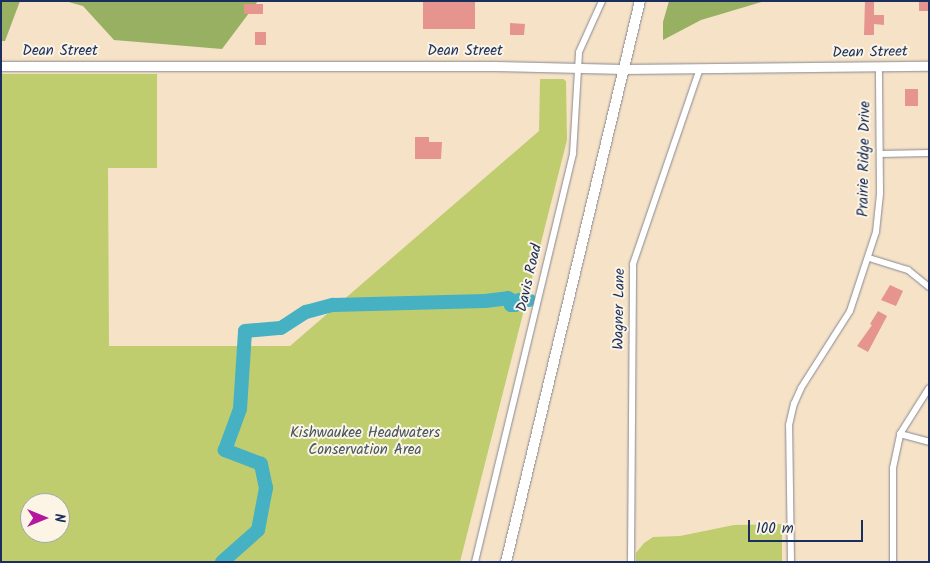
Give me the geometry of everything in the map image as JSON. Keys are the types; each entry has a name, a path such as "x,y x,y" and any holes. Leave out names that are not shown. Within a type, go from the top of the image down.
{"main road":[{"path":"506,562 640,1"}],"street":[{"name":"Davis Road","path":"475,562 573,154 578,66 584,39 602,1"},
{"name":"Dean Street","path":"1,66 578,66 624,69 929,66"},
{"name":"Prairie Ridge Drive","path":"791,562 789,425 794,404 801,388 850,311 876,232 880,193 878,67"},
{"name":"Wagner Lane","path":"631,562 633,264 700,68"},
{"path":"880,154 929,153"},
{"path":"869,258 908,270 929,287"},
{"path":"893,562 893,468 900,434 929,388"},
{"path":"900,434 929,442"}],"green space":[{"path":"1,1 20,1 5,41 1,41"},
{"path":"65,1 258,1 222,49 114,40 83,6"},
{"path":"669,1 765,1 701,20 663,40 663,22"},
{"name":"Kishwaukee Headwaters Conservation Area","path":"1,74 157,74 157,168 108,168 109,346 290,346 539,131 540,79 563,79 566,81 567,140 460,562 1,562"},
{"path":"782,524 782,562 636,562 636,553 644,543 653,537 680,536 734,525"}],"building":[{"path":"423,1 475,1 475,29 423,29"},
{"path":"865,1 874,1 874,15 884,15 884,25 874,24 874,35 864,35"},
{"path":"919,1 929,1 929,11 919,11"},
{"path":"244,4 263,4 263,14 244,14"},
{"path":"510,23 525,24 524,35 510,35"},
{"path":"255,32 266,32 266,45 255,45"},
{"path":"905,89 918,89 918,106 905,106"},
{"path":"415,137 429,137 429,142 442,142 441,159 415,159"},
{"path":"890,285 903,291 896,306 881,300"},
{"path":"878,311 887,316 868,352 857,346 872,325 870,324"}],"waterway":[{"path":"222,562 258,530 266,488 261,464 225,450 240,409 245,331 281,328 306,312 333,305 485,301 508,298 511,300 511,305 515,305 519,300 529,300"}]}
